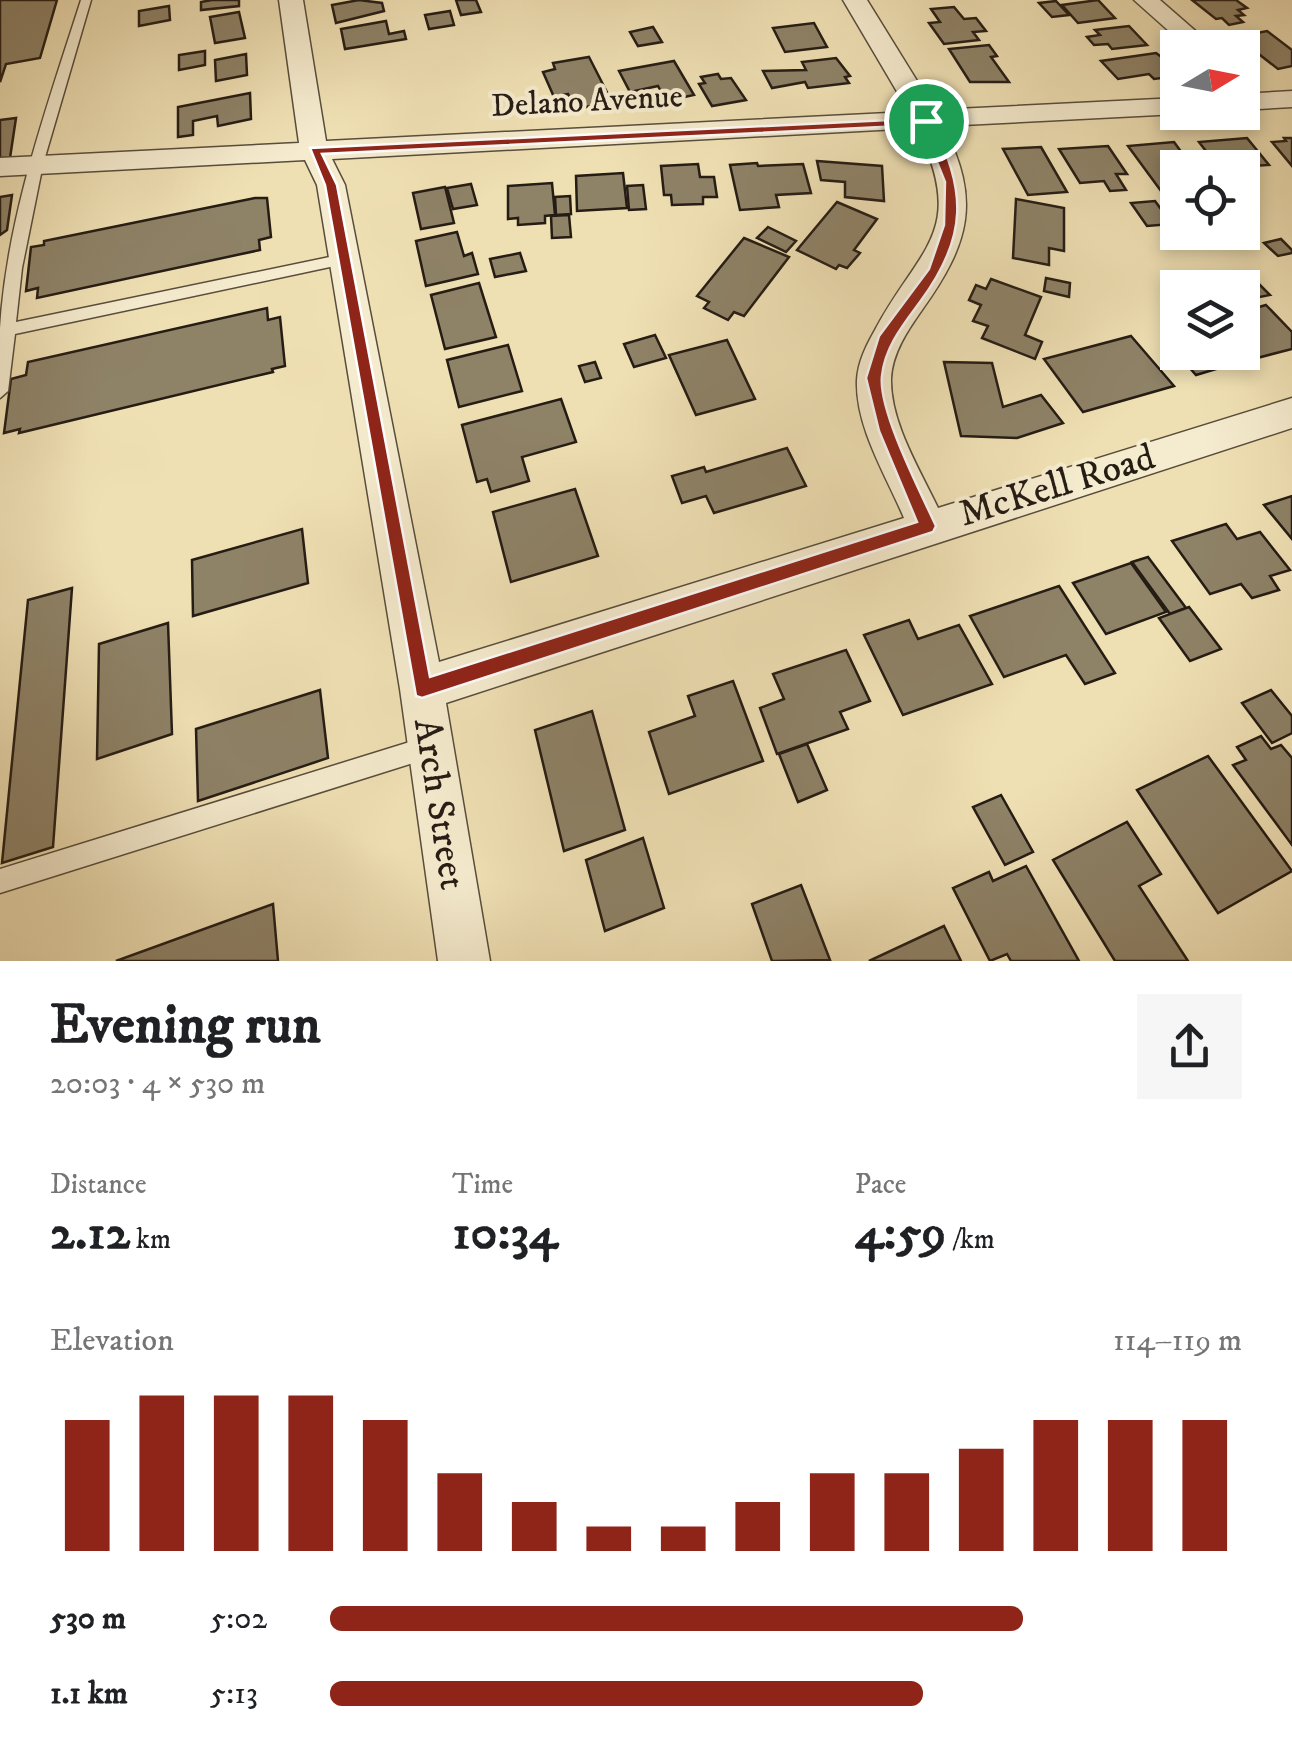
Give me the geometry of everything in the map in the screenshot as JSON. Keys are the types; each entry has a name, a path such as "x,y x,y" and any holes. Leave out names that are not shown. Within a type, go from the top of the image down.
{"street":[{"name":"Arch Street","path":"291,0 314,150 331,185 422,689 464,961"},
{"path":"855,0 926,121 951,182 951,225 936,271 886,336 874,378 886,431 927,526"},
{"path":"1146,0 1182,30"},
{"name":"Delano Avenue","path":"0,166 1160,107"},
{"name":"McKell Road","path":"422,689 927,526 1292,414"}],"lane":[{"path":"0,392 14,268 36,164 86,0"},
{"path":"8,330 344,259"},
{"path":"0,882 429,747"}],"building":[{"path":"0,0 57,0 40,58 6,64 0,82"},
{"path":"239,0 239,6 201,10 201,2"},
{"path":"359,0 382,3 384,11 336,23 332,5"},
{"path":"456,0 476,0 481,12 461,15"},
{"path":"1098,0 1115,18 1078,23 1062,5"},
{"path":"1192,0 1236,0 1247,8 1238,10 1244,15 1236,16 1243,22 1229,25"},
{"path":"1056,1 1069,15 1052,17 1039,3"},
{"path":"169,6 170,20 139,26 139,11"},
{"path":"954,7 964,19 976,18 986,31 973,32 979,40 944,44 929,23 940,22 931,9"},
{"path":"450,11 454,25 429,29 425,15"},
{"path":"239,12 245,38 215,43 210,17"},
{"path":"386,21 389,34 404,31 406,39 345,49 341,29"},
{"path":"814,23 827,47 785,52 773,28"},
{"path":"1129,26 1147,45 1112,49 1108,44 1094,45 1087,37 1100,35 1095,30"},
{"path":"653,27 662,42 638,46 630,32"},
{"path":"1267,31 1292,50 1292,66 1278,69 1260,55 1260,32"},
{"path":"989,45 997,56 991,57 1009,82 970,82 949,49"},
{"path":"205,51 205,65 179,70 179,55"},
{"path":"1156,53 1160,56 1160,78 1149,74 1118,79 1101,61"},
{"path":"246,54 247,75 216,81 215,60"},
{"path":"589,57 612,102 575,109 568,94 554,97 543,72 555,69 553,63"},
{"path":"836,58 850,76 845,77 849,83 808,88 805,82 772,88 763,71 806,70 802,62"},
{"path":"674,61 694,95 666,101 658,86 630,92 619,71"},
{"path":"718,74 721,79 731,78 746,100 712,106 699,84 705,83 701,77"},
{"path":"250,93 251,119 218,126 217,116 193,121 193,135 178,137 178,107"},
{"path":"16,118 10,158 0,158 0,120"},
{"path":"1247,138 1257,150 1205,150 1199,142"},
{"path":"1284,138 1292,138 1292,166 1272,142 1286,141"},
{"path":"1174,142 1180,150 1160,150 1160,190 1128,146"},
{"path":"1108,146 1127,174 1116,174 1126,190 1110,191 1104,181 1080,183 1059,149"},
{"path":"1041,147 1067,192 1028,195 1003,149"},
{"path":"817,161 882,166 884,201 845,197 845,182 821,180"},
{"path":"698,164 700,177 714,177 717,197 703,197 703,204 672,205 671,195 664,195 661,166"},
{"path":"803,164 811,193 776,195 779,207 740,210 730,165"},
{"path":"623,173 627,208 577,211 576,176"},
{"path":"552,183 555,215 545,216 545,223 518,225 518,218 508,219 508,186"},
{"path":"471,184 477,205 453,209 447,188"},
{"path":"643,185 646,209 629,210 627,186"},
{"path":"445,187 454,223 421,229 413,193"},
{"path":"12,195 7,230 0,235 0,197"},
{"path":"570,196 571,214 556,215 555,197"},
{"path":"267,198 271,237 259,240 260,250 37,298 38,288 26,291 31,247 44,245 44,241"},
{"path":"1016,199 1064,208 1064,251 1049,248 1049,265 1013,258"},
{"path":"1155,201 1160,208 1160,225 1147,226 1131,203"},
{"path":"837,202 877,219 854,250 860,253 847,268 839,265 836,269 797,250"},
{"path":"569,215 571,237 552,238 551,216"},
{"path":"768,227 796,241 786,252 757,238"},
{"path":"457,232 464,256 472,253 478,274 426,286 416,241"},
{"path":"744,238 789,257 744,316 734,312 728,320 704,308 709,302 697,296"},
{"path":"1281,239 1292,253 1278,256 1264,243"},
{"path":"520,253 526,271 495,277 490,259"},
{"path":"1046,278 1070,283 1069,297 1044,291"},
{"path":"991,279 1041,297 1025,335 1042,342 1035,359 982,338 988,326 973,321 981,305 969,300 976,285 986,289"},
{"path":"479,283 496,337 445,349 431,295"},
{"path":"1266,305 1292,332 1292,349 1260,357 1260,307"},
{"path":"267,308 268,320 280,317 285,366 272,369 273,372 19,433 20,429 4,433 11,379 26,375 28,362"},
{"path":"655,335 666,358 634,367 624,344"},
{"path":"1131,336 1174,386 1083,412 1044,359"},
{"path":"727,340 755,399 696,415 669,355"},
{"path":"508,345 522,391 459,407 447,360"},
{"path":"595,362 601,378 585,382 579,366"},
{"path":"944,362 992,363 1003,407 1041,395 1063,423 1017,438 961,436"},
{"path":"561,399 576,442 522,457 529,481 491,492 487,479 477,482 462,425"},
{"path":"787,448 806,486 714,513 706,496 682,503 672,476 704,467 706,472"},
{"path":"575,489 598,556 511,582 493,512"},
{"path":"1292,496 1292,539 1264,505"},
{"path":"1226,524 1237,539 1260,532 1290,570 1270,576 1279,590 1252,598 1241,584 1210,594 1172,541"},
{"path":"302,529 308,583 193,616 192,560"},
{"path":"1148,557 1186,608 1170,614 1132,562"},
{"path":"1131,563 1166,612 1106,634 1073,583"},
{"path":"1059,586 1115,673 1085,684 1066,655 1004,677 970,616"},
{"path":"72,588 53,847 2,863 28,600"},
{"path":"1189,607 1221,649 1190,661 1159,618"},
{"path":"909,620 918,639 959,625 992,684 903,715 864,635"},
{"path":"168,623 172,734 97,759 99,644"},
{"path":"846,650 870,701 840,712 848,729 777,754 760,708 784,699 773,674"},
{"path":"733,681 763,761 669,794 649,732 695,716 688,696"},
{"path":"320,690 328,758 198,801 196,729"},
{"path":"1271,690 1292,716 1292,733 1272,743 1242,703"},
{"path":"592,711 625,830 564,851 535,730"},
{"path":"1261,736 1271,749 1281,745 1292,758 1292,845 1233,765 1246,760 1237,747"},
{"path":"807,744 827,790 798,802 779,754"},
{"path":"1208,756 1292,871 1218,913 1137,790"},
{"path":"1001,795 1033,852 1005,865 973,807"},
{"path":"1127,822 1161,874 1139,886 1188,961 1115,961 1053,860"},
{"path":"643,838 664,908 605,931 586,860"},
{"path":"1026,866 1079,961 1011,961 1007,954 990,961 953,888 989,872 993,881"},
{"path":"801,885 830,960 772,961 752,904"},
{"path":"273,904 278,961 116,961"},
{"path":"944,926 961,961 869,961"}],"route":[{"path":"926,121 951,182 951,225 936,271 886,336 874,378 886,431 927,526 422,689 331,185 314,150 926,121"}]}
